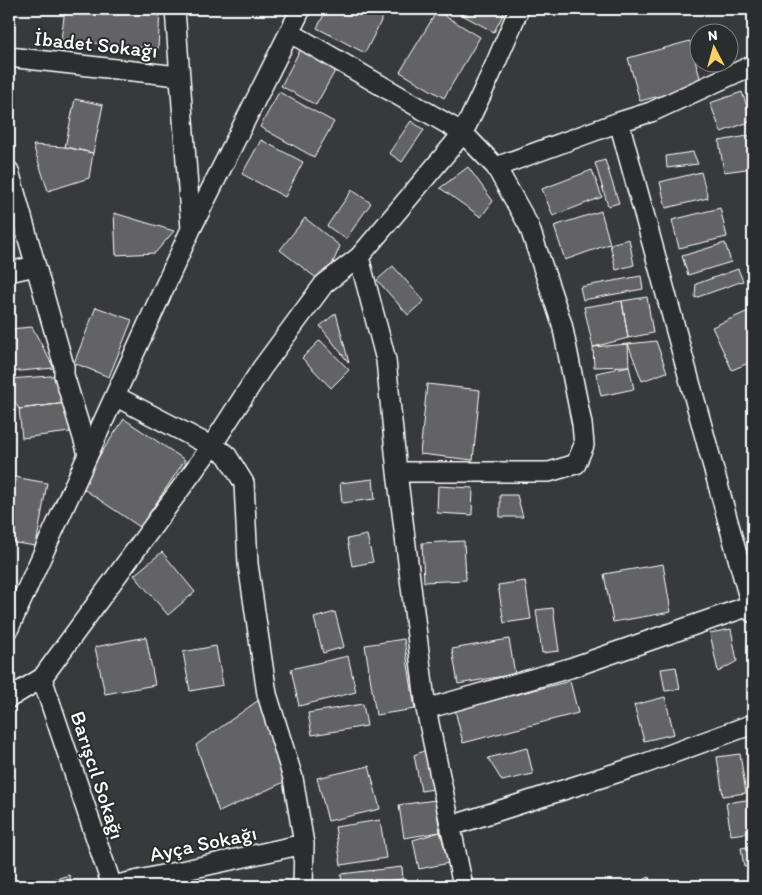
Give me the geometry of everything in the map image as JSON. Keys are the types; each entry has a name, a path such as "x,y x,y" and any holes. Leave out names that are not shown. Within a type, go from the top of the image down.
{"street":[{"path":"175,9 178,76 191,229"},
{"path":"9,628 191,229 301,9"},
{"path":"9,698 42,678 211,447 262,368 324,284 359,257 463,133 519,9"},
{"path":"290,32 463,133 496,168 529,226 562,324 582,424 584,445 576,464 549,472 397,472"},
{"name":"İbadet Sokağı","path":"9,57 178,76"},
{"path":"496,168 651,112 753,66"},
{"path":"426,708 570,668 753,609 619,122"},
{"path":"9,171 64,366 64,375 88,454"},
{"path":"359,257 386,360 397,472 426,708 463,886"},
{"path":"9,272 35,266"},
{"path":"115,396 226,454 244,483 248,564 267,694 293,778 304,844 303,886"},
{"name":"Barışcıl Sokağı","path":"42,678 112,886"},
{"path":"450,826 640,766 753,724"},
{"name":"Ayça Sokağı","path":"112,886 304,844"}],"building":[{"path":"65,9 160,9 158,49 61,40"},
{"path":"327,9 387,9 365,53 317,28"},
{"path":"454,9 506,9 494,32"},
{"path":"437,11 480,37 444,98 400,72"},
{"path":"690,41 690,72 698,72 702,85 640,101 628,58"},
{"path":"300,50 336,69 316,105 281,86"},
{"path":"279,92 334,122 314,157 260,127"},
{"path":"742,92 752,121 721,132 710,103"},
{"path":"75,99 103,105 93,153 65,147"},
{"path":"411,121 424,130 402,162 389,153"},
{"path":"753,135 753,168 724,172 719,141"},
{"path":"261,140 303,162 285,197 242,174"},
{"path":"33,145 65,147 93,153 89,178 48,191"},
{"path":"693,152 698,164 667,168 666,156"},
{"path":"605,160 619,203 608,206 595,163"},
{"path":"468,167 493,201 481,217 440,188"},
{"path":"592,170 602,197 553,216 542,189"},
{"path":"701,172 708,198 666,208 660,182"},
{"path":"352,190 371,203 346,239 327,226"},
{"path":"720,208 727,237 679,248 672,220"},
{"path":"601,211 610,244 565,260 554,226"},
{"path":"114,213 174,231 155,253 116,255"},
{"path":"305,218 340,246 324,284 280,250"},
{"path":"629,239 634,265 616,270 610,244"},
{"path":"725,243 731,262 688,275 682,256"},
{"path":"393,266 424,301 408,315 377,280"},
{"path":"738,269 743,281 695,298 696,284"},
{"path":"641,276 643,289 583,300 580,287"},
{"path":"647,297 653,333 628,338 622,301"},
{"path":"622,301 628,338 593,347 584,307"},
{"path":"96,307 132,320 109,377 74,363"},
{"path":"753,309 753,361 732,370 712,327"},
{"path":"336,313 349,363 320,326"},
{"path":"32,327 54,368 9,372 9,329"},
{"path":"320,340 349,370 331,388 302,358"},
{"path":"656,341 667,372 642,381 628,344"},
{"path":"628,344 629,366 594,367 593,347"},
{"path":"629,366 634,389 601,396 596,373"},
{"path":"64,375 66,403 19,409 9,392 9,379"},
{"path":"427,384 480,390 473,460 420,454"},
{"path":"66,403 70,432 22,438 19,409"},
{"path":"124,419 185,460 140,527 79,486"},
{"path":"9,476 47,483 36,546 9,542"},
{"path":"373,479 375,499 342,503 340,483"},
{"path":"438,486 473,488 472,515 437,513"},
{"path":"500,495 517,495 523,517 500,517"},
{"path":"367,535 373,562 352,566 347,539"},
{"path":"464,541 466,580 424,582 422,543"},
{"path":"162,552 195,592 168,615 134,575"},
{"path":"663,564 671,612 613,622 604,574"},
{"path":"525,581 531,619 504,623 498,585"},
{"path":"553,608 559,651 542,653 536,610"},
{"path":"335,612 344,647 323,653 314,618"},
{"path":"731,629 737,661 718,672 710,633"},
{"path":"146,637 155,685 105,694 95,647"},
{"path":"404,639 415,709 376,715 365,645"},
{"path":"509,639 515,674 458,684 452,649"},
{"path":"216,646 223,685 190,691 183,652"},
{"path":"348,656 356,692 299,706 291,669"},
{"path":"676,667 680,689 665,691 661,669"},
{"path":"570,681 578,713 463,743 455,710"},
{"path":"267,694 293,778 219,812 196,745"},
{"path":"665,697 674,734 644,741 634,705"},
{"path":"363,704 367,726 312,735 308,713"},
{"path":"527,748 533,774 502,781 488,758"},
{"path":"426,750 434,789 421,791 414,755"},
{"path":"740,754 746,793 723,796 717,757"},
{"path":"369,766 380,809 328,821 317,778"},
{"path":"753,799 753,832 731,835 726,803"},
{"path":"435,800 440,832 404,838 399,805"},
{"path":"380,820 386,858 341,865 335,827"},
{"path":"440,832 449,863 419,869 413,840"},
{"path":"753,846 753,865 744,867 741,848"},
{"path":"402,867 403,879 342,886 341,874"},
{"path":"69,875 73,886 33,886"},
{"path":"649,877 652,886 633,886"}]}
